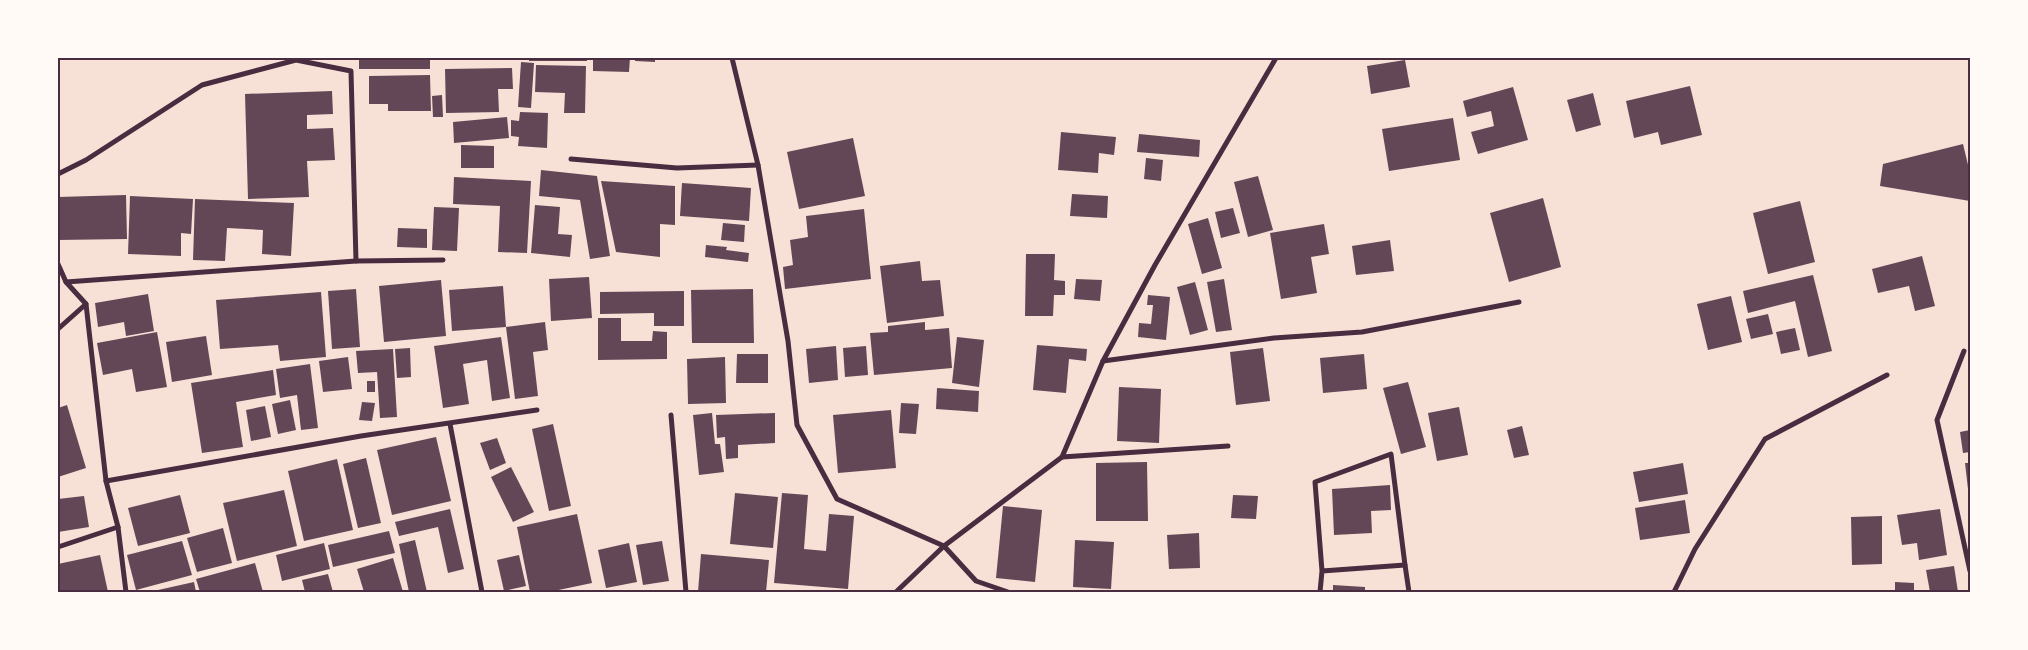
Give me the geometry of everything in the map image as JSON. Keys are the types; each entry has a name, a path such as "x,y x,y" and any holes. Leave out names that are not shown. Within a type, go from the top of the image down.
{"street":[{"path":"732,58 758,165 788,342 797,425 837,499 944,546 976,581 1008,592"},
{"path":"896,592 944,546 1062,457 1103,361 1155,265 1276,58"},
{"path":"58,174 86,160 202,85 296,60 351,71 356,262"},
{"path":"571,159 677,168 758,165"},
{"path":"66,282 356,262 443,260"},
{"path":"58,264 66,282 86,304 106,481 118,527 126,592"},
{"path":"1103,361 1274,338 1362,332 1519,302"},
{"path":"58,329 86,304"},
{"path":"1964,352 1937,420 1970,571"},
{"path":"1674,592 1695,549 1766,439 1887,375"},
{"path":"106,481 361,436 537,410"},
{"path":"671,414 686,592"},
{"path":"450,424 482,592"},
{"path":"1062,457 1228,446"},
{"path":"1320,592 1322,570 1315,482 1391,454 1409,592"},
{"path":"58,546 118,527"},
{"path":"1322,570 1405,566"}],"building":[{"path":"359,58 430,58 430,69 359,69"},
{"path":"529,58 587,58 587,61 529,61"},
{"path":"593,58 630,58 629,72 593,71"},
{"path":"635,58 655,58 655,62 635,61"},
{"path":"1405,60 1410,87 1371,94 1367,66"},
{"path":"521,62 534,63 531,108 518,107"},
{"path":"536,65 586,66 585,113 564,113 565,93 535,92"},
{"path":"512,68 513,89 498,89 499,112 446,113 445,69"},
{"path":"430,75 431,111 388,111 388,104 369,104 369,76"},
{"path":"1690,86 1702,135 1661,145 1658,132 1634,138 1626,101"},
{"path":"1513,87 1528,140 1478,154 1471,132 1494,126 1491,111 1467,117 1463,101"},
{"path":"332,91 333,114 307,115 307,129 333,128 335,160 307,161 309,197 248,199 245,94"},
{"path":"1593,93 1601,125 1576,132 1567,100"},
{"path":"442,95 443,117 433,117 432,96"},
{"path":"520,112 548,113 547,148 518,146 519,137 511,136 511,120 519,121"},
{"path":"507,117 509,138 454,143 453,122"},
{"path":"1453,118 1460,160 1389,171 1382,129"},
{"path":"1061,132 1116,137 1114,155 1099,153 1098,173 1058,170"},
{"path":"1139,134 1200,140 1199,157 1137,152"},
{"path":"853,138 865,196 799,209 787,152"},
{"path":"1963,144 1970,173 1970,201 1880,186 1883,164"},
{"path":"461,145 494,146 494,168 461,168"},
{"path":"1146,158 1163,160 1161,181 1144,179"},
{"path":"541,170 597,176 610,256 590,259 580,200 539,196"},
{"path":"1258,176 1273,230 1248,237 1234,182"},
{"path":"454,177 531,181 527,253 498,252 500,206 453,204"},
{"path":"601,181 675,186 675,225 660,224 660,257 616,252"},
{"path":"682,183 751,188 749,221 680,216"},
{"path":"1072,194 1108,196 1107,218 1070,216"},
{"path":"126,195 127,239 58,240 58,197"},
{"path":"130,196 193,199 191,234 181,233 181,256 128,254"},
{"path":"1543,198 1561,267 1509,282 1490,213"},
{"path":"195,199 294,203 291,256 262,254 263,230 227,228 225,261 193,260"},
{"path":"1800,201 1815,262 1768,274 1753,213"},
{"path":"535,205 560,207 558,234 572,235 570,257 531,253"},
{"path":"434,207 459,208 457,251 432,250"},
{"path":"1233,208 1240,233 1221,238 1215,212"},
{"path":"864,209 871,279 785,289 783,267 793,265 790,240 808,237 806,216"},
{"path":"1208,218 1222,268 1202,274 1188,224"},
{"path":"723,223 745,225 744,242 721,240"},
{"path":"1324,224 1329,254 1311,257 1317,293 1281,299 1270,233"},
{"path":"398,228 427,229 427,248 397,247"},
{"path":"1390,240 1394,271 1356,275 1352,246"},
{"path":"706,245 727,247 726,250 749,253 748,262 705,257"},
{"path":"1026,254 1055,254 1054,280 1065,281 1065,295 1054,295 1053,316 1025,316"},
{"path":"1922,256 1935,306 1915,311 1909,286 1878,293 1872,269"},
{"path":"920,261 922,281 940,280 944,316 887,323 880,266"},
{"path":"1813,275 1832,351 1808,357 1795,301 1748,313 1743,291"},
{"path":"589,277 592,318 551,321 549,279"},
{"path":"1076,279 1102,280 1100,301 1074,299"},
{"path":"1224,279 1232,330 1216,332 1207,282"},
{"path":"441,280 446,336 384,342 379,286"},
{"path":"1195,282 1208,330 1190,335 1177,287"},
{"path":"503,286 506,327 452,331 449,290"},
{"path":"356,289 360,347 332,349 328,291"},
{"path":"753,289 754,343 692,343 691,290"},
{"path":"684,291 684,326 654,326 654,313 600,314 600,292"},
{"path":"321,292 326,357 280,361 278,345 220,349 216,300"},
{"path":"148,294 154,331 126,336 124,322 98,327 95,303"},
{"path":"1148,295 1170,297 1166,340 1138,337 1139,323 1151,324 1153,305 1147,305"},
{"path":"1731,296 1742,342 1708,350 1697,304"},
{"path":"1768,314 1773,334 1751,339 1746,319"},
{"path":"598,318 621,318 621,341 652,341 653,331 667,332 667,359 598,360"},
{"path":"545,322 548,350 533,352 538,396 515,399 506,327"},
{"path":"925,322 925,330 949,328 952,368 874,375 870,333 888,332 888,326"},
{"path":"1795,328 1800,350 1781,354 1776,332"},
{"path":"157,332 167,387 136,392 132,369 103,375 97,343"},
{"path":"206,336 212,375 172,382 166,342"},
{"path":"501,337 510,398 492,401 487,360 463,364 469,404 443,408 434,346"},
{"path":"957,337 984,340 979,387 952,383"},
{"path":"1037,345 1087,349 1086,361 1069,359 1066,393 1033,390"},
{"path":"836,346 838,380 809,383 806,349"},
{"path":"866,346 868,375 845,377 843,348"},
{"path":"410,348 411,377 397,378 395,349"},
{"path":"1263,348 1270,401 1236,405 1230,352"},
{"path":"393,349 397,417 380,418 377,372 358,373 356,351"},
{"path":"737,354 768,354 768,383 736,383"},
{"path":"1364,354 1367,389 1323,393 1320,358"},
{"path":"348,357 352,389 323,392 319,361"},
{"path":"725,357 726,403 688,404 687,359"},
{"path":"310,364 318,428 301,430 297,395 280,398 276,369"},
{"path":"273,370 276,395 236,402 243,447 202,453 191,383"},
{"path":"367,381 375,381 375,392 367,392"},
{"path":"1408,382 1426,447 1401,454 1383,388"},
{"path":"1119,387 1161,389 1159,443 1117,441"},
{"path":"937,388 979,391 978,412 936,409"},
{"path":"290,400 296,430 278,434 272,404"},
{"path":"362,402 375,403 372,421 359,420"},
{"path":"901,403 919,404 916,434 899,433"},
{"path":"67,405 86,468 58,477 58,408"},
{"path":"265,406 271,437 251,441 246,410"},
{"path":"1459,407 1468,455 1437,461 1428,413"},
{"path":"891,410 896,468 838,473 833,415"},
{"path":"712,413 715,444 720,444 724,472 699,475 693,415"},
{"path":"775,413 775,443 738,445 738,458 726,459 725,437 717,438 716,415"},
{"path":"553,424 571,506 549,511 532,429"},
{"path":"1522,426 1529,455 1514,458 1507,430"},
{"path":"1970,430 1970,452 1963,453 1960,432"},
{"path":"436,437 451,501 392,515 377,450"},
{"path":"497,438 506,463 490,470 480,443"},
{"path":"366,458 381,523 358,528 343,464"},
{"path":"337,459 353,530 304,541 288,471"},
{"path":"1147,462 1148,521 1096,521 1096,463"},
{"path":"1683,463 1688,494 1639,502 1633,472"},
{"path":"1965,463 1970,463 1970,488 1968,489"},
{"path":"511,467 534,512 513,522 491,477"},
{"path":"1390,485 1391,510 1371,511 1372,533 1334,535 1332,489"},
{"path":"284,490 297,546 237,561 223,503"},
{"path":"735,493 778,497 773,548 730,544"},
{"path":"782,493 808,495 804,549 826,551 829,514 854,516 848,589 774,583"},
{"path":"180,495 190,533 138,546 128,508"},
{"path":"1233,495 1258,496 1256,519 1231,518"},
{"path":"84,496 89,527 58,532 58,499"},
{"path":"1685,500 1690,533 1640,540 1635,508"},
{"path":"1003,506 1042,510 1035,582 996,578"},
{"path":"450,509 464,569 448,573 438,527 399,536 395,522"},
{"path":"1940,509 1947,555 1919,560 1917,543 1902,545 1897,515"},
{"path":"577,514 592,583 549,592 530,592 517,527"},
{"path":"1882,516 1882,564 1852,565 1851,517"},
{"path":"223,528 232,563 197,572 187,538"},
{"path":"389,531 395,553 333,567 328,545"},
{"path":"1199,533 1200,568 1169,569 1167,535"},
{"path":"415,540 427,592 409,592 399,544"},
{"path":"1075,540 1114,542 1111,589 1073,587"},
{"path":"182,541 192,575 136,590 127,555"},
{"path":"662,541 669,581 643,585 636,545"},
{"path":"324,543 330,569 282,581 276,555"},
{"path":"629,543 637,582 606,588 598,550"},
{"path":"701,554 769,560 766,592 698,592"},
{"path":"100,555 108,592 58,592 58,564"},
{"path":"519,555 526,586 504,591 497,560"},
{"path":"393,558 403,592 364,592 357,569"},
{"path":"255,563 263,592 200,592 196,579"},
{"path":"1954,566 1958,592 1930,592 1926,570"},
{"path":"328,574 333,592 305,592 302,580"},
{"path":"194,582 196,592 149,592"},
{"path":"1895,582 1914,583 1914,592 1895,592"},
{"path":"1333,585 1365,587 1365,592 1333,592"}]}
